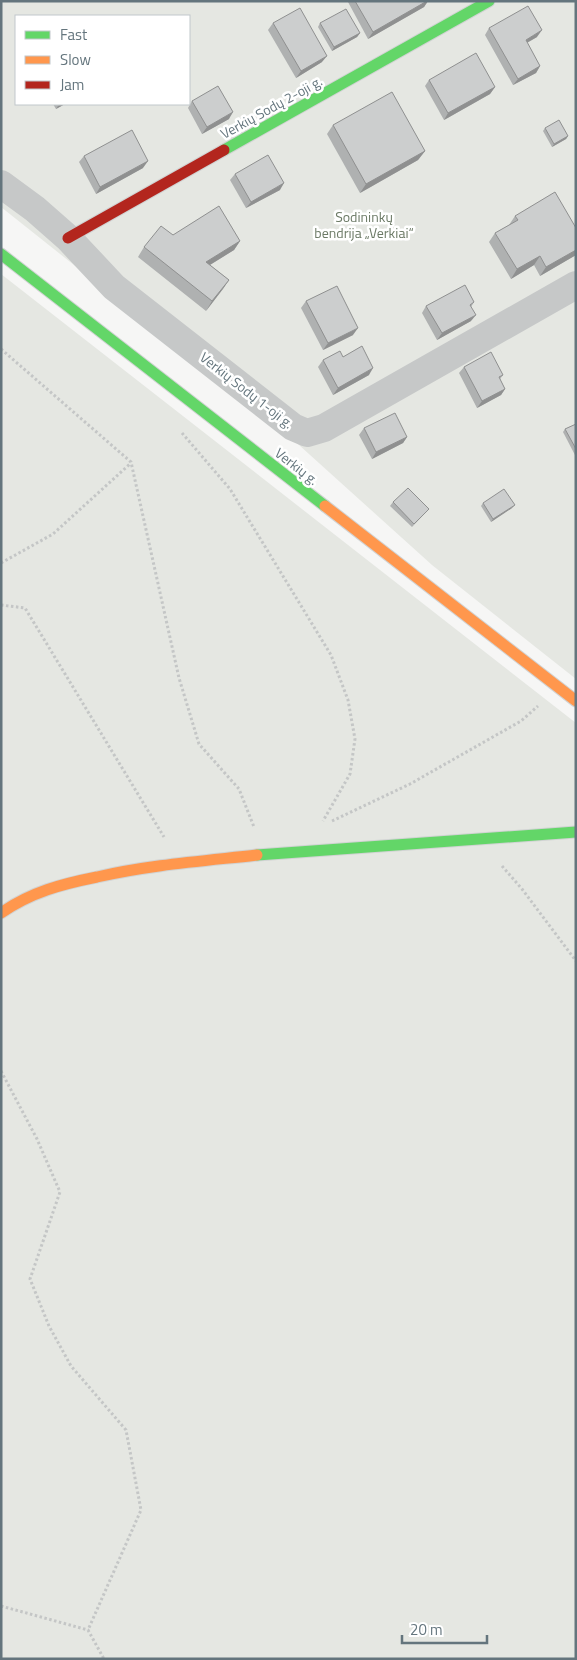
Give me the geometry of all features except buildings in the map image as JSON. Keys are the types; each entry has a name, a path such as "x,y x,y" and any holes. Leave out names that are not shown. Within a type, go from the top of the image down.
{"street":[{"name":"Verkių Sodų 2-oji g.","path":"68,238 489,1"},
{"name":"Verkių Sodų 1-oji g.","path":"1,184 35,209 68,238 114,286 293,428 307,433 324,428 576,285"},
{"name":"Verkių g.","path":"1,254 576,701"},
{"path":"1,913 15,903 54,886 118,872 180,863 264,854 576,832"}],"path":[{"path":"1,349 131,462 179,678 199,744 239,789 264,854"},
{"path":"182,432 230,489 331,655 348,700 355,739 350,774 320,826 410,784 470,751 520,721 550,697 558,687"},
{"path":"1,564 53,534 131,462"},
{"path":"1,605 25,608 180,863"},
{"path":"466,839 494,856 522,889 576,961"},
{"path":"1,1071 37,1138 60,1192 30,1279 49,1326 71,1366 126,1430 141,1510 88,1630"},
{"path":"1,1606 88,1630 104,1659"}],"green space":[{"name":"Sodininkų bendrija „Verkiai“","path":"1,1 576,1 576,679 432,565 289,436 1,207"},
{"path":"1,274 576,723 576,1659 1,1659"}],"traffic: fast":[{"path":"224,150 489,1"},
{"path":"1,254 325,506"},
{"path":"257,855 576,832"}],"traffic: slow":[{"path":"325,506 576,701"},
{"path":"1,913 35,894 84,880 156,866 257,855"}],"traffic: jam":[{"path":"68,238 224,150"}]}
